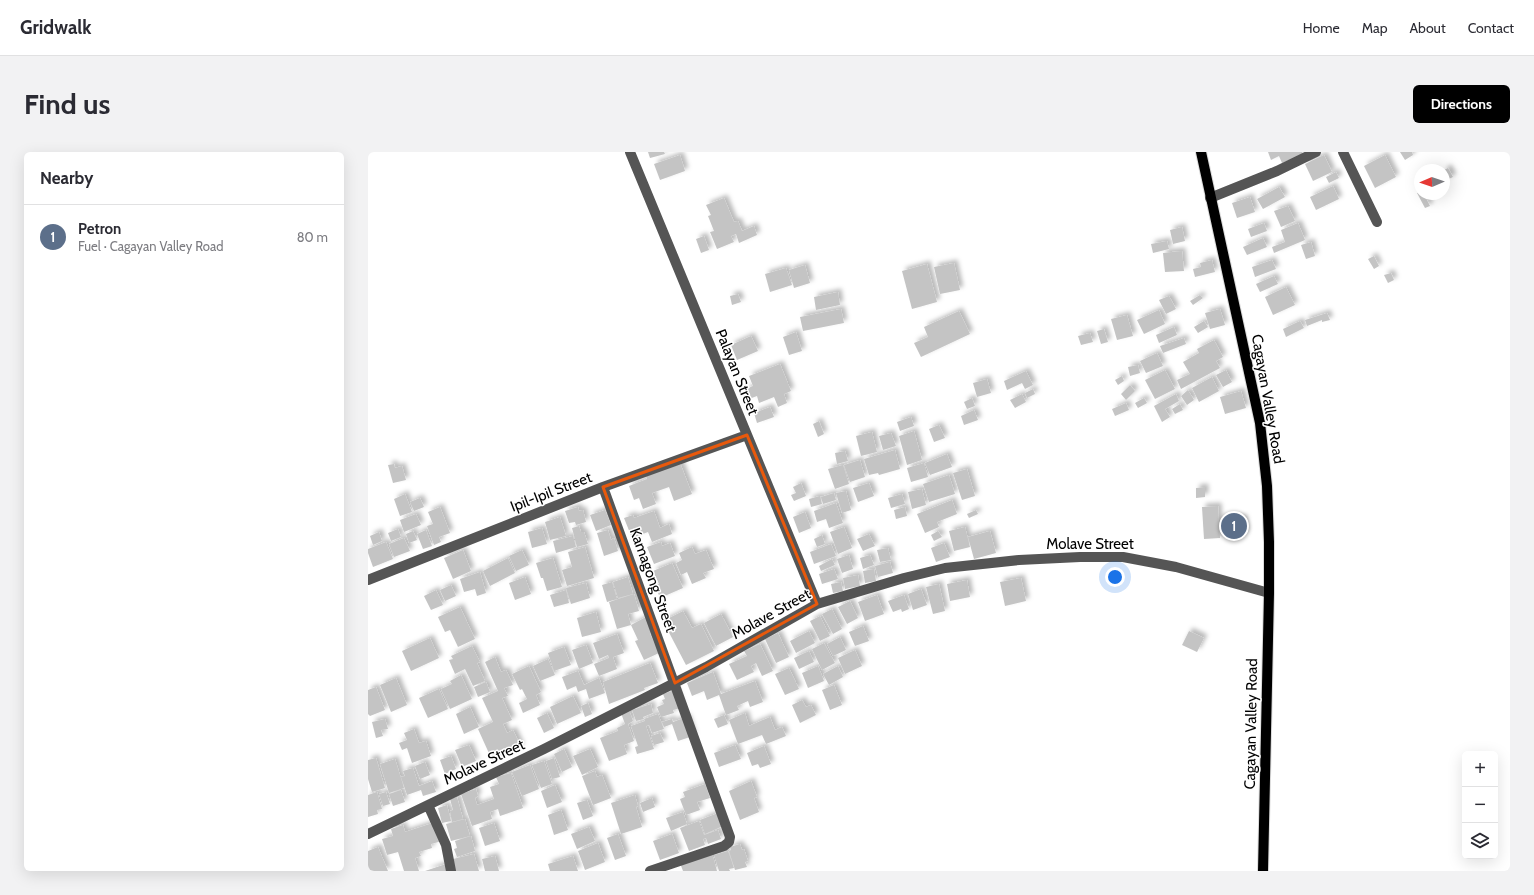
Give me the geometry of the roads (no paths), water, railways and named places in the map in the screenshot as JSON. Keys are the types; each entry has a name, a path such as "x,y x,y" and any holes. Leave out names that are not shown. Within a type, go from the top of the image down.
{"main road":[{"name":"Cagayan Valley Road","path":"1201,152 1210,198 1248,362 1260,423 1267,486 1269,593 1263,871"}],"street":[{"name":"Palayan Street","path":"630,152 817,604"},
{"path":"1210,198 1277,171 1316,152"},
{"path":"1343,152 1377,222"},
{"name":"Ipil-Ipil Street","path":"368,580 603,487 746,435"},
{"name":"Kamagong Street","path":"603,487 730,837 729,842 724,846 650,871"},
{"name":"Molave Street","path":"368,834 544,749 675,683 817,604 904,578 945,568 1020,560 1080,557 1123,557 1176,566 1269,593"},
{"path":"428,805 446,845 451,871"}],"place":[{"name":"Petron","path":"1234,526"}]}
